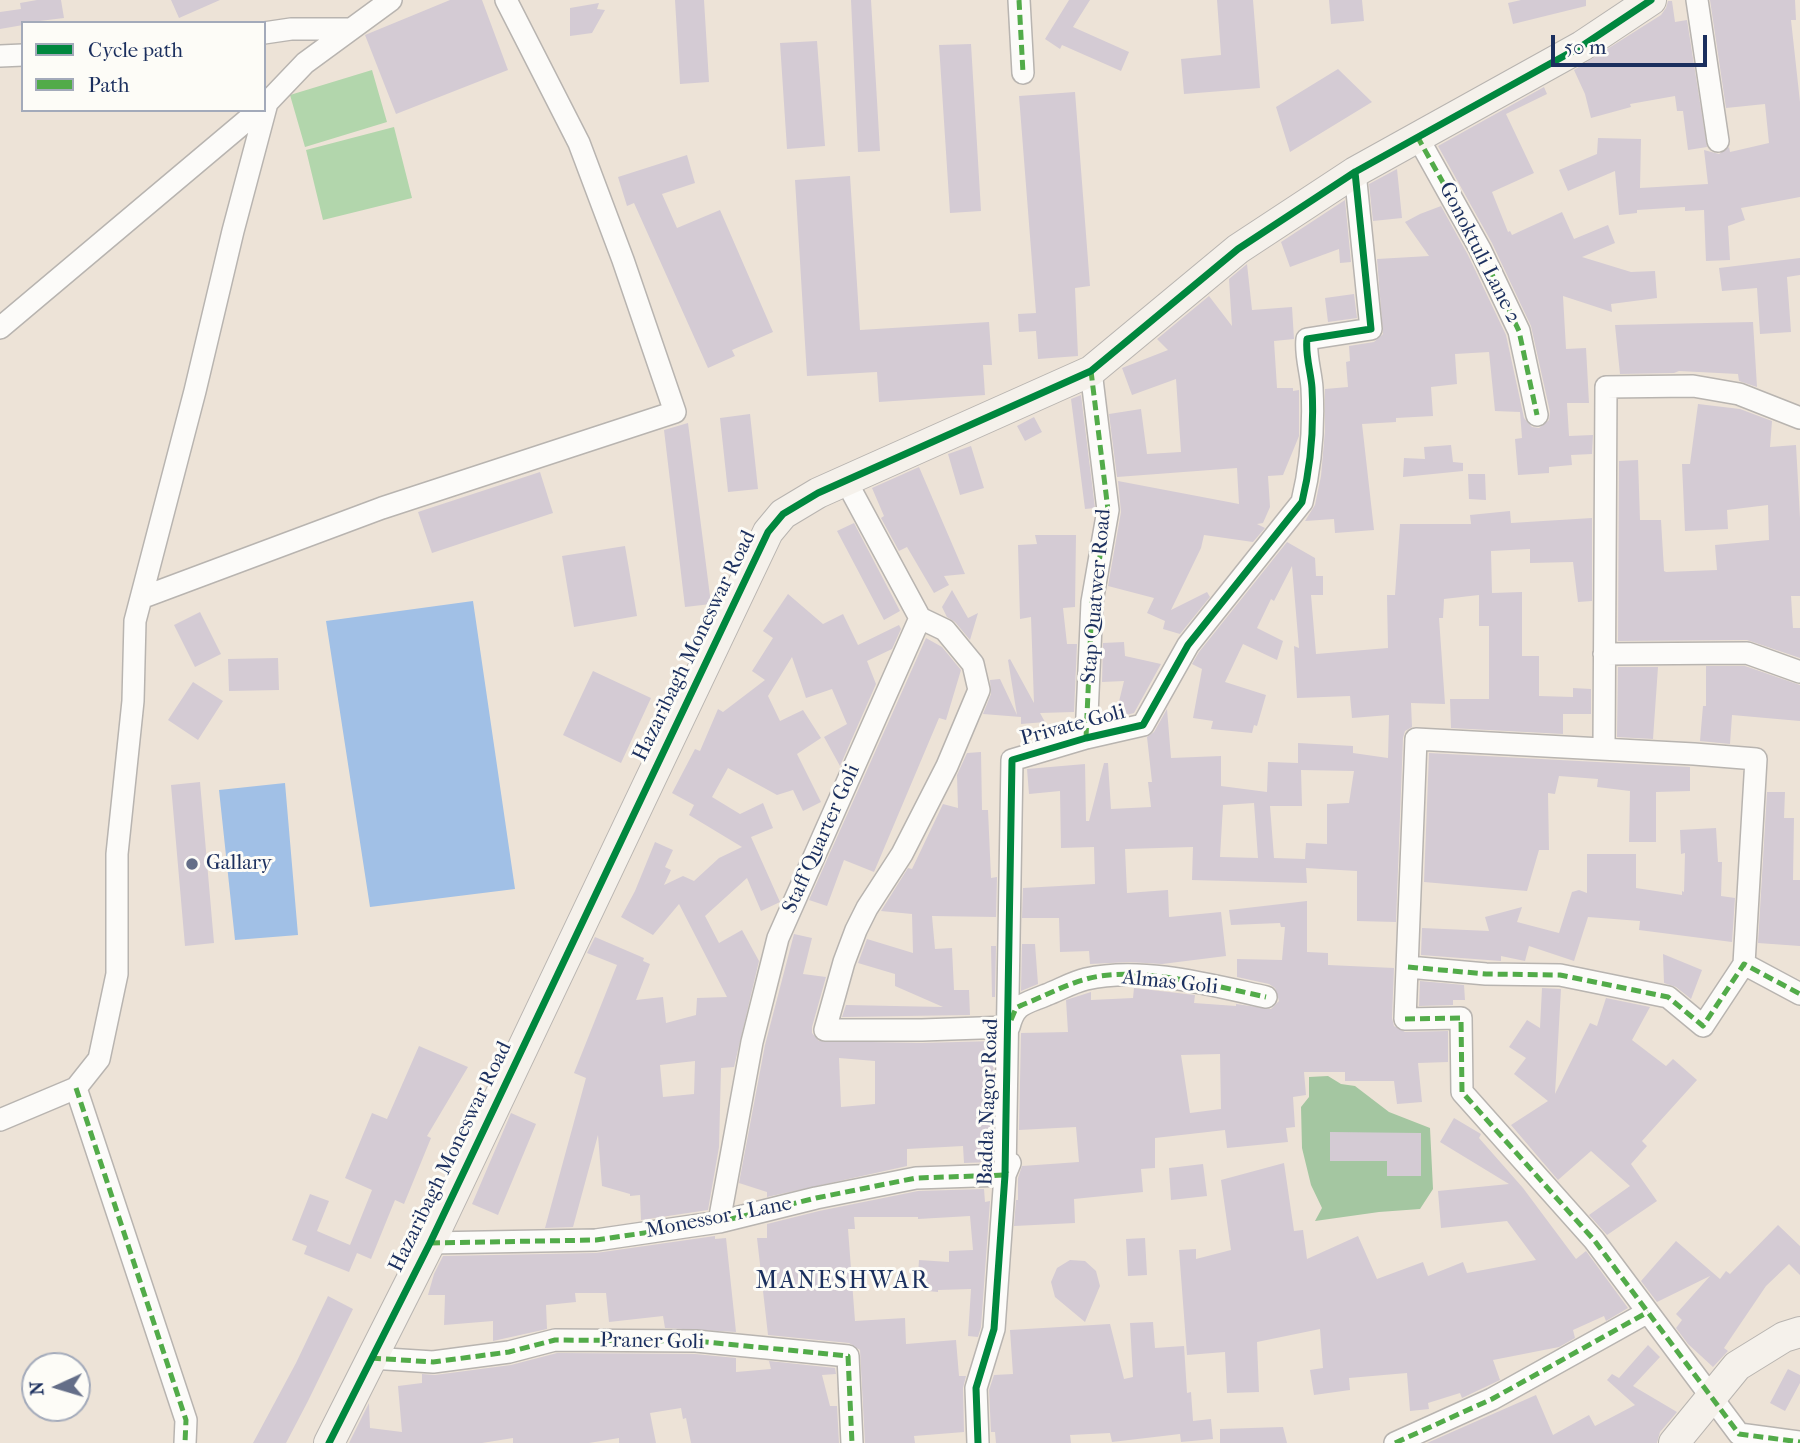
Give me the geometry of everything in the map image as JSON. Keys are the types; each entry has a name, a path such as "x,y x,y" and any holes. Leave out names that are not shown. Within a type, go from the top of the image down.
{"street":[{"path":"266,105 305,63 391,0"},
{"path":"141,598 382,508 675,412 623,260 579,143 506,0"},
{"path":"1019,0 1023,73"},
{"name":"Hazaribagh Moneswar Road","path":"329,1443 430,1243 768,532 783,514 818,493 1091,371 1238,249 1355,172 1417,135 1498,94 1582,46 1651,0"},
{"path":"1697,0 1718,141"},
{"path":"266,33 291,29 351,29"},
{"path":"0,56 21,55"},
{"path":"0,328 258,112"},
{"path":"0,1120 76,1088 99,1059 117,974 117,854 133,701 135,621 195,391 263,112"},
{"name":"Gonoktuli Lane 2","path":"1417,135 1480,249 1519,331 1537,415"},
{"name":"Private Goli","path":"1012,760 1086,738 1143,725 1188,645 1302,502 1308,479 1311,446 1312,389 1307,339 1371,329 1355,172"},
{"name":"Stap Quatwer Road","path":"1086,738 1092,602 1108,510 1091,371"},
{"path":"1604,748 1606,387 1693,386 1740,394 1800,418"},
{"path":"846,481 920,618 945,631 972,664 979,690 947,766 902,854 862,918 844,962 825,1030 1009,1027"},
{"name":"Staff Quarter Goli","path":"719,1222 752,1042 778,938 920,618"},
{"path":"1604,654 1747,653 1800,671"},
{"path":"1408,967 1486,974 1560,975 1668,996 1703,1026 1744,964 1756,759 1416,739 1405,1019 1461,1018 1462,1092 1594,1240 1739,1434 1800,1442"},
{"name":"Badda Nagor Road","path":"978,1443 976,1388 993,1329 1006,1175 1012,760"},
{"path":"1744,964 1800,993"},
{"name":"Almas Goli","path":"1009,1027 1016,1008 1085,979 1142,975 1266,997"},
{"path":"76,1088 186,1420 185,1443"},
{"path":"1006,1175 1014,1152"},
{"name":"Monessor 1 Lane","path":"430,1243 596,1240 719,1222 816,1198 916,1178 1006,1175"},
{"path":"1395,1443 1492,1399 1648,1312"},
{"path":"1674,1443 1737,1366 1784,1337 1800,1332"},
{"name":"Praner Goli","path":"371,1358 433,1362 509,1352 555,1340 696,1341 848,1356 852,1443"}],"green space":[{"path":"372,70 387,122 305,147 290,95"},
{"path":"394,127 412,198 323,220 306,150"},
{"path":"1328,1076 1341,1084 1355,1086 1389,1112 1430,1128 1433,1189 1420,1209 1315,1221 1322,1208 1311,1185 1302,1148 1301,1107 1309,1097 1309,1077"}],"water":[{"path":"473,601 515,889 370,907 326,621"},
{"path":"285,783 298,935 235,940 219,790"}],"building":[{"path":"61,0 64,18 21,21 21,25 0,29 0,12 21,9 20,3"},
{"path":"171,0 220,0 179,18"},
{"path":"450,0 482,0 508,70 396,114 365,35"},
{"path":"675,0 704,0 709,82 680,84"},
{"path":"851,0 871,0 880,151 858,152"},
{"path":"1069,0 1090,0 1073,27 1129,52 1121,71 1062,45 1060,49 1045,39"},
{"path":"1217,0 1253,0 1260,88 1184,94 1181,59 1221,55"},
{"path":"1329,0 1362,0 1364,21 1331,24"},
{"path":"1521,0 1586,0 1586,6 1513,24 1508,3"},
{"path":"1710,0 1795,0 1796,20 1791,20 1800,102 1800,197 1741,208 1745,220 1728,226 1730,260 1706,261 1704,210 1685,211 1685,207 1637,210 1637,213 1619,215 1615,171 1568,191 1559,170 1597,154 1598,138 1641,139 1640,188 1708,184 1704,150 1719,154 1729,147 1730,152 1769,143 1765,104 1726,108"},
{"path":"1668,1 1672,1 1675,22 1687,20 1707,147 1688,150 1683,111 1677,111 1675,96 1630,104 1631,107 1591,118 1585,94 1574,70 1661,15"},
{"path":"599,3 597,9 605,10 592,33 570,36 570,8"},
{"path":"817,41 825,146 787,149 780,43"},
{"path":"971,44 981,211 950,213 939,45"},
{"path":"1338,69 1372,102 1290,152 1276,107"},
{"path":"1544,87 1547,94 1506,114 1534,173 1492,192 1508,232 1512,235 1562,212 1574,239 1608,225 1615,243 1582,257 1631,272 1655,271 1657,298 1611,304 1612,312 1563,296 1566,349 1586,348 1589,403 1567,403 1569,436 1593,435 1592,454 1571,455 1572,465 1549,467 1549,473 1518,475 1515,439 1522,438 1520,412 1495,411 1489,352 1455,354 1457,384 1431,387 1433,416 1396,418 1396,422 1362,424 1374,530 1335,533 1334,519 1305,521 1315,505 1321,476 1325,389 1348,387 1346,362 1350,361 1349,346 1374,342 1383,334 1377,259 1429,256 1405,222 1420,214 1441,206 1506,335 1524,418 1532,427 1539,428 1549,420 1550,412 1531,326 1492,243 1438,146"},
{"path":"1075,92 1090,286 1075,288 1078,356 1038,359 1036,331 1019,332 1018,314 1036,313 1019,96"},
{"path":"687,155 695,183 662,194 677,228 720,210 773,332 732,350 735,356 708,368 634,203 627,206 618,177"},
{"path":"1397,169 1402,218 1373,221 1369,184"},
{"path":"850,176 860,330 989,322 992,365 983,365 985,395 879,402 877,372 807,376 795,180"},
{"path":"1345,200 1351,262 1340,263 1339,249 1290,267 1281,242"},
{"path":"1800,258 1800,275 1787,277 1791,332 1760,334 1757,288 1722,291 1719,268"},
{"path":"1247,264 1252,310 1292,307 1294,339 1274,341 1277,388 1299,390 1299,436 1283,475 1268,476 1270,507 1263,523 1257,524 1265,528 1253,542 1204,535 1201,548 1171,610 1207,592 1210,597 1180,634 1163,629 1165,621 1147,613 1154,598 1108,586 1121,512 1118,481 1239,504 1237,468 1117,477 1109,414 1141,409 1147,454 1181,452 1176,379 1132,395 1122,368 1168,350 1157,339 1209,296 1232,326 1229,279"},
{"path":"1354,294 1357,318 1328,322 1325,298"},
{"path":"1753,322 1757,387 1739,381 1738,374 1679,371 1620,374 1615,325"},
{"path":"1081,395 1095,508 1085,509 1071,399"},
{"path":"1698,404 1740,409 1772,421 1770,447 1796,445 1800,596 1791,596 1793,628 1800,628 1800,658 1747,640 1618,641 1619,461 1638,460 1640,520 1661,520 1664,571 1717,570 1715,545 1769,540 1768,505 1727,510 1728,529 1685,531 1682,464 1690,464"},
{"path":"750,414 758,489 728,492 720,418"},
{"path":"1034,417 1042,432 1025,441 1017,426"},
{"path":"688,423 711,604 685,607 664,430"},
{"path":"1451,445 1453,462 1463,463 1463,471 1403,477 1404,458 1425,459 1424,447"},
{"path":"971,446 984,488 960,495 948,454"},
{"path":"919,467 965,574 944,576 949,585 934,593 907,547 899,551 881,518 884,516 872,488"},
{"path":"540,472 553,513 432,553 418,512"},
{"path":"1468,474 1485,474 1486,500 1469,499"},
{"path":"1510,511 1511,523 1592,518 1592,601 1578,602 1573,562 1530,563 1530,549 1491,551 1492,593 1522,592 1522,656 1539,656 1539,696 1573,697 1573,688 1591,689 1591,714 1563,714 1563,734 1451,728 1450,699 1489,699 1489,626 1479,626 1479,595 1444,599 1443,618 1439,618 1445,704 1411,703 1412,727 1405,731 1403,738 1396,922 1357,921 1357,871 1306,868 1307,883 1192,880 1193,847 1125,849 1127,893 1168,890 1169,917 1221,912 1226,956 1162,964 1090,964 1089,951 1060,952 1059,918 1022,918 1023,888 1095,884 1094,847 1061,848 1060,791 1029,794 1027,769 1085,764 1086,821 1089,821 1104,763 1108,763 1111,809 1151,807 1148,782 1152,782 1147,737 1154,732 1167,709 1171,758 1221,756 1221,786 1267,792 1268,762 1298,763 1298,743 1353,746 1353,753 1388,758 1389,715 1352,718 1350,696 1297,698 1294,646 1299,648 1292,566 1257,628 1283,641 1277,660 1243,644 1225,682 1266,695 1257,726 1254,725 1252,733 1211,729 1213,721 1193,718 1202,669 1192,664 1287,542 1315,558 1316,576 1323,576 1323,595 1311,595 1316,654 1388,648 1387,595 1395,595 1400,524 1471,524 1470,515","holes":["1301,770 1354,771 1349,803 1327,804 1327,844 1306,843 1305,859 1274,858 1270,806 1302,806","1254,803 1258,858 1220,857 1223,805"]},
{"path":"854,523 900,611 884,620 837,531"},
{"path":"1035,535 1076,535 1075,607 1063,608 1067,644 1077,644 1074,712 1040,713 1045,722 1021,724 1021,717 983,714 991,694 990,680 1000,679 1017,715 1008,660 1010,659 1034,703 1031,617 1020,619 1018,545 1037,544"},
{"path":"625,546 637,616 574,627 562,556"},
{"path":"952,590 968,618 978,613 970,640 955,622 947,617 942,607"},
{"path":"788,594 823,624 843,614 858,645 899,625 901,629 892,649 867,661 876,684 840,766 824,737 847,724 832,689 806,698 792,657 768,696 780,721 803,710 821,738 797,754 821,802 803,811 793,790 777,795 728,768 712,797 740,814 763,803 773,828 751,837 780,902 761,911 747,878 705,916 719,943 742,930 759,961 734,1067 721,1068 719,1147 708,1210 641,1220 640,1195 630,1196 602,1186 598,1135 573,1227 545,1228 586,1078 574,1073 617,965 587,953 595,937 644,958 643,961 650,964 636,1000 663,997 666,1023 696,1015 697,998 727,997 679,904 653,935 621,917 655,842 673,850 665,867 671,870 664,885 683,876 694,881 719,858 742,847 689,815 694,805 672,793 695,749 700,751 718,709 723,712 765,680 752,671 773,638 763,631","holes":["695,1061 694,1094 663,1097 660,1065"]},
{"path":"200,612 221,654 195,667 174,625"},
{"path":"926,638 942,647 961,670 946,720 939,718 874,872 844,860 827,906 809,900"},
{"path":"1124,642 1125,656 1161,664 1134,713 1115,718 1124,681 1102,682 1103,643"},
{"path":"278,658 279,690 229,691 228,659"},
{"path":"1706,666 1745,666 1800,685 1800,721 1732,715 1730,744 1700,741 1703,706 1706,706"},
{"path":"1618,667 1658,667 1653,739 1617,737"},
{"path":"593,671 651,698 621,763 563,735"},
{"path":"193,682 223,701 198,740 168,720"},
{"path":"981,752 982,810 988,810 991,878 997,877 996,917 932,916 935,949 952,948 954,990 969,990 970,1015 842,1017 846,1005 943,1007 895,986 895,974 858,963 867,939 913,953 912,914 881,911 908,868 912,869 943,804 958,808 957,775 967,753"},
{"path":"1429,753 1690,767 1690,791 1656,792 1656,842 1629,842 1630,791 1597,787 1598,779 1559,776 1555,794 1548,793 1549,850 1539,850 1527,891 1424,882"},
{"name":"Gallary","path":"200,782 214,943 185,946 171,785"},
{"path":"1767,792 1785,792 1784,818 1794,818 1793,880 1800,880 1800,946 1758,943"},
{"path":"1716,828 1718,862 1722,862 1721,896 1735,898 1732,942 1639,930 1640,921 1588,917 1574,961 1529,946 1525,961 1501,956 1501,961 1421,955 1422,928 1489,931 1485,917 1522,907 1517,922 1559,933 1572,892 1579,890 1587,893 1587,854 1636,854 1636,888 1682,895 1685,853 1681,854 1680,830"},
{"path":"1307,901 1307,952 1328,953 1328,965 1394,968 1394,1026 1405,1032 1448,1031 1448,1062 1418,1063 1422,1102 1397,1104 1394,1081 1345,1081 1345,1072 1304,1072 1306,1095 1293,1097 1295,1127 1286,1128 1288,1142 1227,1148 1225,1130 1155,1138 1155,1168 1141,1169 1143,1192 1074,1199 1075,1223 1014,1226 1018,1178 1022,1166 1079,1162 1076,1127 1019,1130 1021,1033 1068,1032 1066,1000 1091,992 1091,1000 1133,998 1134,988 1195,995 1194,1003 1236,1004 1271,1009 1279,1001 1275,988 1269,984 1237,977 1237,959 1282,960 1285,927 1281,927 1280,923 1231,925 1229,910","holes":["1220,1054 1221,1109 1190,1113 1181,1055"]},
{"path":"794,934 812,938 803,974 826,977 812,1027 812,1033 819,1041 994,1041 992,1162 964,1163 963,1146 907,1149 907,1166 767,1197 767,1192 739,1183 765,1045","holes":["839,1058 875,1061 875,1104 841,1107"]},
{"path":"1022,944 1035,944 1038,984 1021,991"},
{"path":"991,946 996,946 995,997 992,997"},
{"path":"1663,954 1702,970 1691,999 1676,987 1664,983"},
{"path":"1420,981 1464,985 1465,1000 1453,1000 1453,1005 1419,1006"},
{"path":"1542,988 1561,989 1555,1094 1590,1023 1597,1026 1606,998 1650,1007 1632,1040 1666,1066 1673,1059 1697,1080 1642,1141 1647,1146 1631,1164 1657,1201 1607,1235 1589,1215 1630,1186 1591,1151 1558,1180 1511,1125 1548,1101 1514,1074 1526,1058 1509,1047 1527,1020 1540,1028"},
{"path":"419,1046 468,1067 427,1136 431,1138 404,1204 395,1200 371,1259 357,1253 349,1272 304,1254 307,1246 292,1240 310,1194 329,1201 317,1231 350,1245 372,1190 345,1178 372,1113 387,1119"},
{"path":"511,1113 536,1124 498,1215 472,1204"},
{"path":"1454,1118 1481,1134 1479,1138 1523,1188 1576,1259 1586,1251 1628,1308 1606,1321 1604,1316 1573,1330 1575,1338 1559,1347 1493,1360 1500,1380 1462,1398 1460,1393 1428,1403 1429,1409 1410,1411 1407,1373 1349,1378 1350,1390 1314,1395 1310,1370 1323,1368 1320,1329 1257,1342 1259,1392 1227,1393 1225,1352 1187,1355 1179,1250 1196,1249 1196,1259 1231,1250 1221,1180 1284,1163 1294,1231 1303,1230 1307,1259 1358,1236 1377,1279 1423,1262 1428,1276 1463,1262 1467,1273 1536,1260 1507,1221 1441,1228 1438,1191 1509,1184 1440,1142"},
{"path":"1330,1132 1421,1133 1421,1176 1387,1176 1387,1161 1330,1161"},
{"path":"1203,1164 1207,1196 1171,1200 1169,1168"},
{"path":"984,1189 985,1202 990,1201 981,1327 978,1337 968,1336 971,1289 938,1292 917,1290 919,1260 949,1262 949,1251 973,1250 970,1216 918,1219 854,1217 855,1229 848,1229 855,1321 905,1318 906,1344 956,1340 959,1376 966,1376 963,1388 964,1432 914,1436 915,1443 865,1443 860,1350 849,1343 768,1335 757,1238 767,1238 767,1224 819,1211 918,1191"},
{"path":"1778,1225 1800,1246 1800,1275 1789,1264 1766,1286 1724,1348 1728,1351 1713,1367 1688,1344 1676,1328 1682,1320 1676,1314 1710,1276 1657,1302 1641,1281 1676,1241 1720,1279 1726,1271 1730,1274"},
{"path":"715,1236 715,1239 726,1238 736,1332 665,1328 663,1316 609,1322 606,1293 575,1293 576,1302 546,1305 547,1329 493,1341 493,1321 444,1325 445,1295 428,1295 443,1256 596,1253"},
{"path":"1145,1238 1147,1275 1128,1276 1126,1239"},
{"path":"1070,1260 1085,1261 1096,1271 1100,1286 1085,1322 1055,1297 1051,1282 1057,1268"},
{"path":"328,1296 353,1309 308,1401 286,1443 253,1443 296,1363"},
{"path":"1153,1322 1155,1348 1184,1346 1187,1393 1191,1392 1193,1421 1211,1419 1213,1439 1181,1442 1180,1434 1112,1442 1110,1433 1070,1435 1071,1443 996,1443 995,1432 991,1432 989,1390 994,1375 1013,1374 1010,1330 1110,1324 1124,1379 1133,1377 1130,1323"},
{"path":"1648,1345 1660,1357 1633,1386 1677,1412 1660,1432 1657,1443 1427,1443 1536,1395 1553,1435 1589,1415 1595,1426 1635,1405 1607,1380 1612,1374 1619,1378"},
{"path":"557,1353 695,1354 736,1358 736,1372 771,1369 769,1361 835,1368 836,1374 822,1375 830,1406 837,1406 839,1443 691,1443 681,1408 650,1413 656,1443 619,1443 619,1438 589,1443 513,1443 513,1438 482,1443 349,1443 369,1403 370,1428 402,1432 398,1386 422,1383 422,1374 435,1375 511,1365"},
{"path":"1788,1369 1800,1375 1800,1383 1785,1411 1770,1403"},
{"path":"1283,1427 1287,1443 1220,1443 1220,1429"}],"marked path":[{"path":"1019,0 1023,73"},
{"path":"1417,136 1480,249 1519,331 1537,415"},
{"path":"1086,738 1092,602 1108,510 1091,371"},
{"path":"1408,967 1486,974 1560,975 1668,997 1703,1026 1744,964 1800,994"},
{"path":"1011,1020 1016,1008 1075,982 1125,974 1174,978 1266,997"},
{"path":"1405,1019 1461,1018 1462,1092 1594,1240 1739,1434 1800,1442"},
{"path":"76,1088 186,1420 185,1443"},
{"path":"430,1243 596,1240 719,1222 816,1198 916,1178 1005,1175 1007,1171"},
{"path":"1395,1443 1492,1399 1648,1312"},
{"path":"371,1358 433,1362 509,1352 555,1340 696,1341 848,1356 852,1443"}],"cycle path":[{"path":"329,1443 430,1243 768,532 783,514 818,493 1091,371 1238,249 1355,172 1582,46 1651,0"},
{"path":"978,1443 976,1388 994,1329 1005,1175 1012,760 1086,738 1143,725 1188,645 1302,502 1310,459 1313,416 1307,339 1371,329 1355,172"}],"place":[{"name":"Gallary","path":"192,864"}],"district":[{"name":"MANESHWAR","path":"843,1282"}]}
